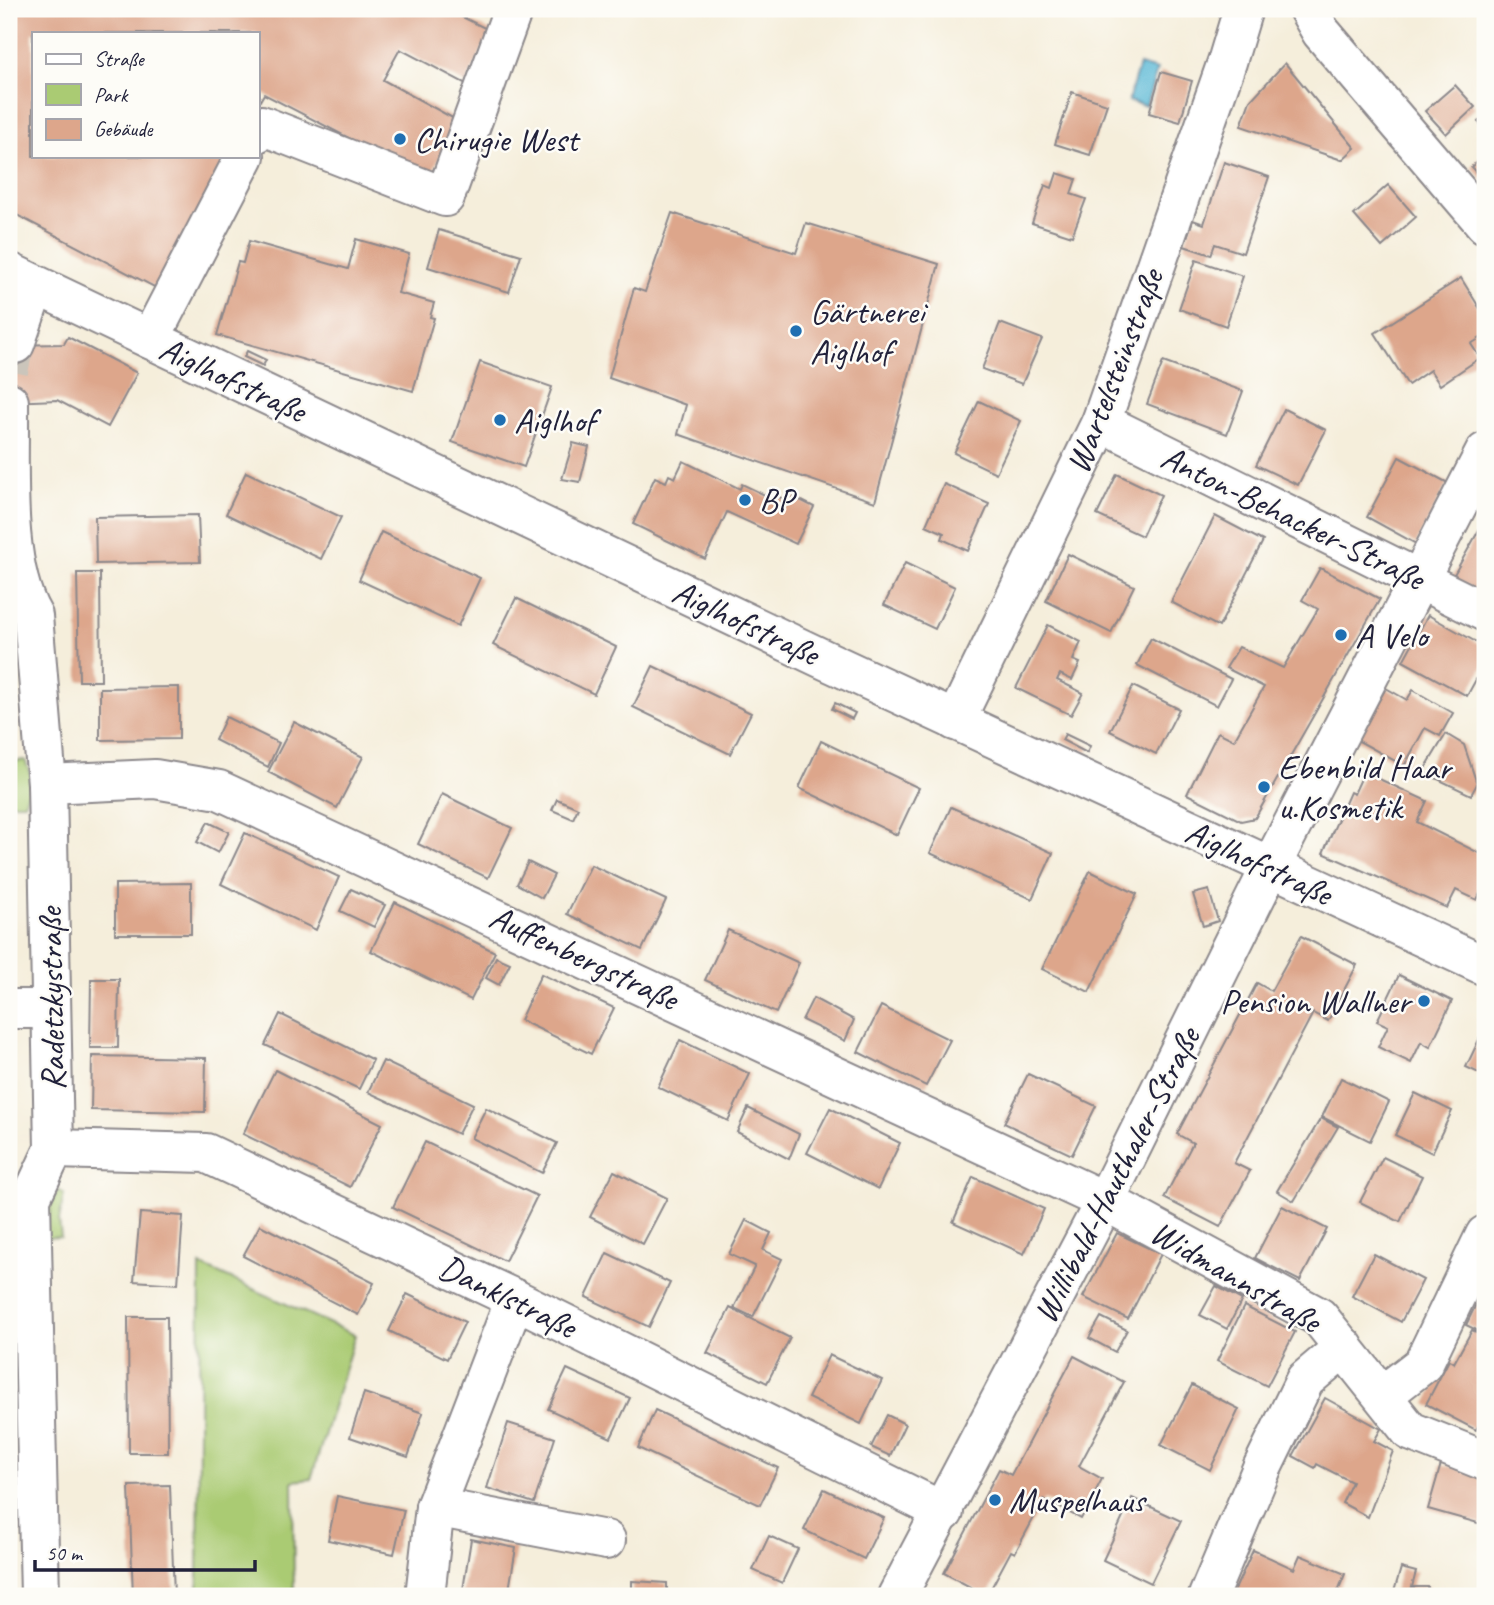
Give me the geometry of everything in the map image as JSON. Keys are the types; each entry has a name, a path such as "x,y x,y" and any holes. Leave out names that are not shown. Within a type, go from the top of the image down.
{"street":[{"path":"259,128 261,125 445,197 513,9"},
{"name":"Wartelsteinstraße","path":"955,721 1101,422 1227,62 1242,9"},
{"path":"1308,9 1321,32 1485,223"},
{"path":"150,339 244,158"},
{"path":"15,344 22,279"},
{"name":"Aiglhofstraße","path":"22,279 955,721 1485,967"},
{"name":"Radetzkystraße","path":"9,402 15,598 33,616 47,784 54,1149 31,1198 40,1596"},
{"name":"Anton-Behacker-Straße","path":"1101,422 1485,612"},
{"name":"Willibald-Hauthaler-Straße","path":"897,1596 1105,1201 1270,868 1485,452"},
{"name":"Auffenbergstraße","path":"47,784 155,779 219,790 1105,1201"},
{"path":"9,1009 51,1009"},
{"name":"Danklstraße","path":"54,1149 206,1153 515,1299 944,1511"},
{"name":"Widmannstraße","path":"1105,1201 1320,1317 1410,1431 1485,1461"},
{"path":"1383,1395 1423,1364 1485,1235"},
{"path":"425,1596 435,1507 515,1299"},
{"path":"1208,1596 1262,1468 1305,1380 1344,1348"},
{"path":"435,1507 606,1540"}],"green space":[{"path":"25,760 33,781 24,803 9,803 9,762"},
{"path":"57,1190 64,1194 59,1221 61,1237 43,1238 46,1214"},
{"path":"200,1265 355,1335 311,1479 293,1481 294,1596 198,1596"}],"water":[{"path":"1139,65 1157,70 1146,106 1128,101"}],"building":[{"name":"Chirugie West","path":"9,9 446,9 491,31 466,84 400,49 383,80 460,122 428,179 264,94 259,103 259,32 32,32 32,158 230,158 160,290 9,211"},
{"path":"1285,63 1355,148 1342,160 1241,126 1250,101"},
{"path":"1161,72 1192,81 1180,122 1149,113"},
{"path":"1455,85 1475,107 1446,134 1425,111"},
{"path":"1072,92 1107,104 1090,155 1055,144"},
{"path":"1485,114 1485,128 1478,122"},
{"path":"1485,154 1485,182 1471,167"},
{"path":"1224,162 1269,177 1243,253 1215,244 1211,255 1184,246 1193,220 1204,224"},
{"path":"1057,173 1076,179 1071,194 1086,199 1072,236 1032,223 1045,185 1052,188"},
{"path":"1388,185 1416,217 1382,247 1354,215"},
{"name":"Gärtnerei Aiglhof","path":"672,213 796,253 806,223 939,264 875,502 678,434 686,405 609,378 634,288 645,292"},
{"path":"439,230 521,255 509,292 428,267"},
{"path":"356,239 409,254 398,293 434,303 430,317 434,318 413,391 217,335 238,262 243,263 249,241 348,269"},
{"path":"1196,260 1243,276 1226,326 1179,309"},
{"path":"1461,278 1485,317 1485,335 1471,344 1480,358 1440,385 1430,370 1408,385 1375,333"},
{"path":"1000,323 1042,339 1022,384 982,369"},
{"path":"68,337 137,373 108,427 57,400 9,402 9,345 64,344"},
{"path":"247,351 266,360 263,366 244,357"},
{"name":"Aiglhof","path":"480,362 552,387 524,467 452,442"},
{"path":"1163,362 1243,391 1227,434 1147,404"},
{"path":"979,401 1021,421 996,473 954,453"},
{"path":"1284,409 1326,430 1298,485 1256,465"},
{"path":"573,443 589,447 580,482 562,479"},
{"path":"1399,457 1448,483 1416,544 1367,517"},
{"path":"683,461 740,489 742,484 771,498 773,494 792,503 794,497 814,507 796,544 727,512 705,559 633,524 655,477 666,482 669,475 675,478"},
{"path":"246,472 341,517 321,559 226,514"},
{"path":"1117,474 1161,495 1142,536 1097,515"},
{"path":"944,484 989,504 968,551 942,539 944,533 926,525"},
{"path":"198,515 200,562 96,564 95,517"},
{"path":"1215,516 1263,541 1219,627 1171,602"},
{"path":"1483,523 1485,525 1485,596 1452,578"},
{"path":"381,532 480,578 458,626 359,580"},
{"path":"1068,554 1134,586 1111,633 1046,601"},
{"path":"905,563 955,587 935,629 884,605"},
{"path":"1320,568 1380,599 1255,818 1241,821 1187,794 1218,732 1234,740 1264,687 1226,668 1239,647 1283,668 1318,609 1302,600"},
{"path":"77,573 100,573 101,681 79,681"},
{"path":"516,598 616,647 594,694 493,645"},
{"path":"1428,615 1485,647 1485,663 1467,696 1403,661"},
{"path":"1048,625 1081,642 1073,660 1080,663 1072,680 1060,674 1057,680 1083,693 1071,715 1016,688"},
{"path":"1151,638 1231,679 1217,706 1137,665"},
{"path":"653,666 751,713 730,754 633,707"},
{"path":"1133,686 1179,709 1156,754 1110,731"},
{"path":"179,687 179,739 100,740 100,688"},
{"path":"1386,688 1407,700 1413,690 1453,713 1440,736 1425,728 1404,766 1357,740"},
{"path":"835,703 855,713 852,719 832,709"},
{"path":"226,717 279,743 268,767 215,740"},
{"path":"294,722 363,757 337,808 268,772"},
{"path":"1065,734 1090,746 1087,753 1062,740"},
{"path":"1446,734 1464,745 1477,784 1471,795 1423,772"},
{"path":"821,741 919,788 897,835 799,788"},
{"path":"1364,772 1427,801 1417,822 1485,856 1485,883 1477,900 1456,890 1447,908 1323,853 1350,792 1354,794"},
{"path":"442,794 512,828 488,878 418,844"},
{"path":"557,799 578,808 573,819 552,810"},
{"path":"951,807 1053,853 1032,899 930,853"},
{"path":"208,822 229,832 218,853 197,842"},
{"path":"245,833 339,877 316,930 221,884"},
{"path":"528,862 554,875 542,898 517,884"},
{"path":"591,865 666,900 642,950 567,914"},
{"path":"1090,871 1137,894 1089,992 1042,969"},
{"path":"191,883 191,934 115,934 115,884"},
{"path":"351,889 385,905 374,927 340,911"},
{"path":"1209,890 1218,921 1203,926 1193,894"},
{"path":"395,902 495,952 471,1000 371,951"},
{"path":"728,930 799,963 776,1013 705,980"},
{"path":"1301,936 1357,965 1328,1021 1313,1013 1234,1163 1250,1171 1220,1227 1164,1198 1193,1143 1177,1134 1257,983 1271,991"},
{"path":"496,957 510,963 499,985 486,978"},
{"path":"541,974 614,1008 591,1054 520,1020"},
{"path":"1399,975 1452,1001 1430,1047 1421,1042 1411,1063 1378,1047 1388,1026 1377,1021"},
{"path":"91,979 119,979 118,1048 90,1048"},
{"path":"813,998 854,1020 845,1041 802,1020"},
{"path":"881,1006 950,1040 926,1086 858,1052"},
{"path":"280,1014 373,1060 359,1089 265,1045"},
{"path":"1485,1027 1485,1076 1466,1067"},
{"path":"680,1040 750,1074 728,1121 658,1087"},
{"path":"92,1056 206,1058 205,1112 91,1110"},
{"path":"383,1061 473,1104 458,1134 368,1092"},
{"path":"275,1070 382,1124 350,1187 243,1134"},
{"path":"1028,1074 1096,1106 1072,1155 1004,1123"},
{"path":"1341,1078 1389,1102 1370,1141 1322,1117"},
{"path":"1415,1093 1452,1111 1432,1153 1395,1135"},
{"path":"486,1108 557,1143 542,1173 471,1138"},
{"path":"748,1108 799,1134 789,1159 737,1132"},
{"path":"830,1108 900,1143 878,1189 807,1153"},
{"path":"1321,1118 1338,1127 1294,1201 1277,1191"},
{"path":"425,1142 537,1196 505,1261 393,1207"},
{"path":"1383,1157 1422,1176 1400,1222 1360,1202"},
{"path":"614,1171 667,1198 643,1244 590,1217"},
{"path":"973,1177 1044,1209 1024,1254 953,1222"},
{"path":"1282,1206 1327,1229 1300,1281 1255,1258"},
{"path":"140,1213 183,1216 178,1284 134,1281"},
{"path":"746,1220 771,1233 763,1250 782,1259 753,1317 734,1308 755,1266 729,1254"},
{"path":"260,1225 374,1283 358,1315 243,1256"},
{"path":"1117,1233 1161,1254 1128,1319 1083,1297"},
{"path":"607,1253 670,1283 649,1327 586,1297"},
{"path":"1374,1254 1423,1280 1401,1322 1352,1296"},
{"path":"1216,1286 1242,1300 1227,1329 1200,1315"},
{"path":"1485,1286 1485,1334 1466,1325"},
{"path":"407,1294 465,1322 447,1359 389,1331"},
{"path":"1244,1306 1295,1332 1267,1386 1217,1361"},
{"path":"730,1308 790,1338 767,1383 707,1353"},
{"path":"128,1317 167,1317 168,1453 129,1453"},
{"path":"1101,1317 1127,1330 1115,1352 1089,1338"},
{"path":"1472,1330 1485,1336 1485,1413 1476,1430 1426,1404 1449,1360 1454,1363"},
{"path":"829,1355 882,1380 861,1424 808,1398"},
{"path":"1074,1356 1124,1382 1079,1466 1102,1479 1081,1519 1044,1499 1015,1553 1011,1551 987,1596 944,1573 999,1469 1011,1475"},
{"path":"567,1369 630,1398 611,1438 548,1409"},
{"path":"1192,1385 1239,1409 1210,1470 1161,1445"},
{"path":"364,1393 423,1413 408,1457 350,1437"},
{"path":"1325,1398 1381,1429 1374,1441 1393,1451 1368,1517 1342,1503 1352,1482 1317,1464 1315,1468 1293,1456"},
{"path":"655,1410 778,1468 760,1505 638,1448"},
{"path":"887,1415 905,1424 890,1456 871,1447"},
{"path":"508,1423 555,1438 534,1503 487,1488"},
{"path":"1441,1464 1485,1477 1485,1525 1428,1509"},
{"path":"170,1485 174,1596 133,1596 129,1486"},
{"path":"824,1489 884,1518 864,1559 804,1530"},
{"path":"337,1496 404,1510 394,1554 328,1540"},
{"path":"1132,1498 1181,1521 1151,1583 1103,1560"},
{"path":"769,1536 798,1549 782,1583 753,1570"},
{"path":"471,1539 516,1548 508,1596 462,1596"},
{"path":"1253,1550 1294,1569 1300,1555 1345,1574 1336,1596 1312,1596 1303,1593 1302,1596 1232,1596"},
{"path":"1401,1568 1416,1572 1412,1587 1428,1587 1427,1596 1393,1595"},
{"path":"632,1581 667,1583 667,1596 632,1596"}],"tunnel":[{"path":"9,371 15,344"}],"place":[{"name":"Chirugie West","path":"400,139"},
{"name":"Gärtnerei Aiglhof","path":"796,331"},
{"name":"Aiglhof","path":"500,420"},
{"name":"BP","path":"745,500"},
{"name":"A Velo","path":"1341,635"},
{"name":"Ebenbild Haar u.Kosmetik","path":"1264,787"},
{"name":"Pension Wallner","path":"1424,1001"},
{"name":"Muspelhaus","path":"995,1500"}]}
